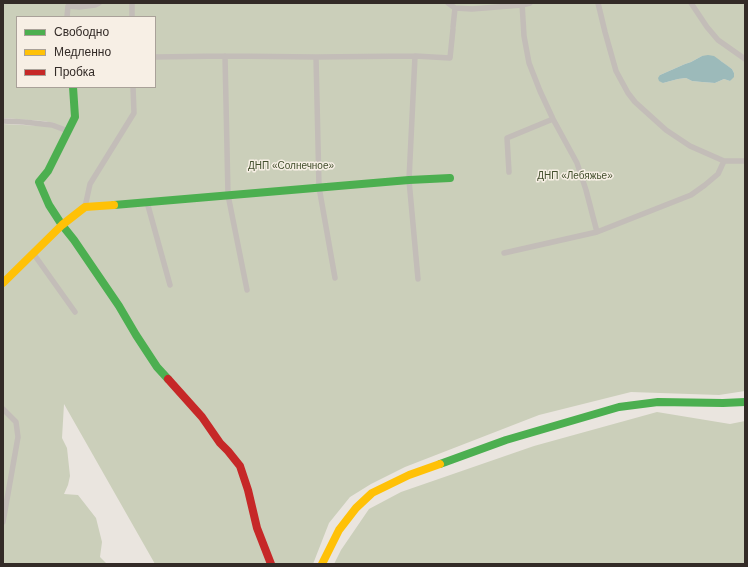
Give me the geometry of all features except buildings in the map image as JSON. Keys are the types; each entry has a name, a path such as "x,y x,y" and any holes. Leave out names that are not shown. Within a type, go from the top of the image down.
{"street":[{"path":"67,16 68,5 79,7 99,3"},
{"path":"132,3 132,16"},
{"path":"448,3 455,8 530,3"},
{"path":"598,3 616,71 628,93 635,102 666,130 690,146 724,161 745,161"},
{"path":"691,3 707,27 718,40 745,58"},
{"path":"522,4 524,36 529,63 540,91 577,163 597,232"},
{"path":"156,56 415,56 450,58 455,8"},
{"path":"225,56 228,195 247,290"},
{"path":"415,56 409,180 418,279"},
{"path":"316,57 318,187 335,278"},
{"path":"73,88 75,117 48,171 39,182 49,205 115,300 157,367 202,417 220,443 240,466 248,490 257,528 271,564"},
{"path":"85,207 90,184 134,113 133,88"},
{"path":"509,172 507,138 554,119"},
{"path":"3,121 52,125 68,131"},
{"path":"504,253 597,232 691,195 718,174 724,161"},
{"path":"3,283 62,225 85,207 318,187 450,178"},
{"path":"147,202 170,285"},
{"path":"33,254 75,312"},
{"path":"322,564 339,530 356,508 372,492 409,475 506,440 618,407 658,402 745,402"},
{"path":"3,409 16,422 18,437 3,522"}],"green space":[{"path":"3,3 745,3 745,391 719,395 631,392 539,415 405,467 371,484 350,497 329,523 313,564 155,564 64,404 62,438 67,448 70,476 64,494 78,495 96,518 102,542 100,557 107,564 3,564 3,124 42,126 54,123 3,118","holes":["702,56 721,61 732,69 734,73 730,81 724,79 715,83 692,81 686,78 663,83 660,75"]},
{"path":"657,412 730,424 745,421 745,564 334,564 341,550 369,509 401,492 534,446"}],"water":[{"path":"702,56 714,56 732,69 734,77 730,81 724,79 715,83 692,81 686,78 663,83 659,81 658,78 660,75"}],"traffic: fast":[{"path":"73,88 75,117 48,171 39,182 49,205 62,225 119,306 157,367 168,379"},
{"path":"114,205 409,180 450,178"},
{"path":"440,464 506,440 619,407 658,402 745,402"}],"traffic: slow":[{"path":"3,283 62,225 85,207 114,205"},
{"path":"322,564 339,530 356,508 372,493 409,475 440,464"}],"traffic: jam":[{"path":"168,379 202,417 220,443 240,466 248,490 257,528 271,564"}],"park label":[{"name":"ДНП «Солнечное»","path":"291,166"},
{"name":"ДНП «Лебяжье»","path":"575,176"}]}
